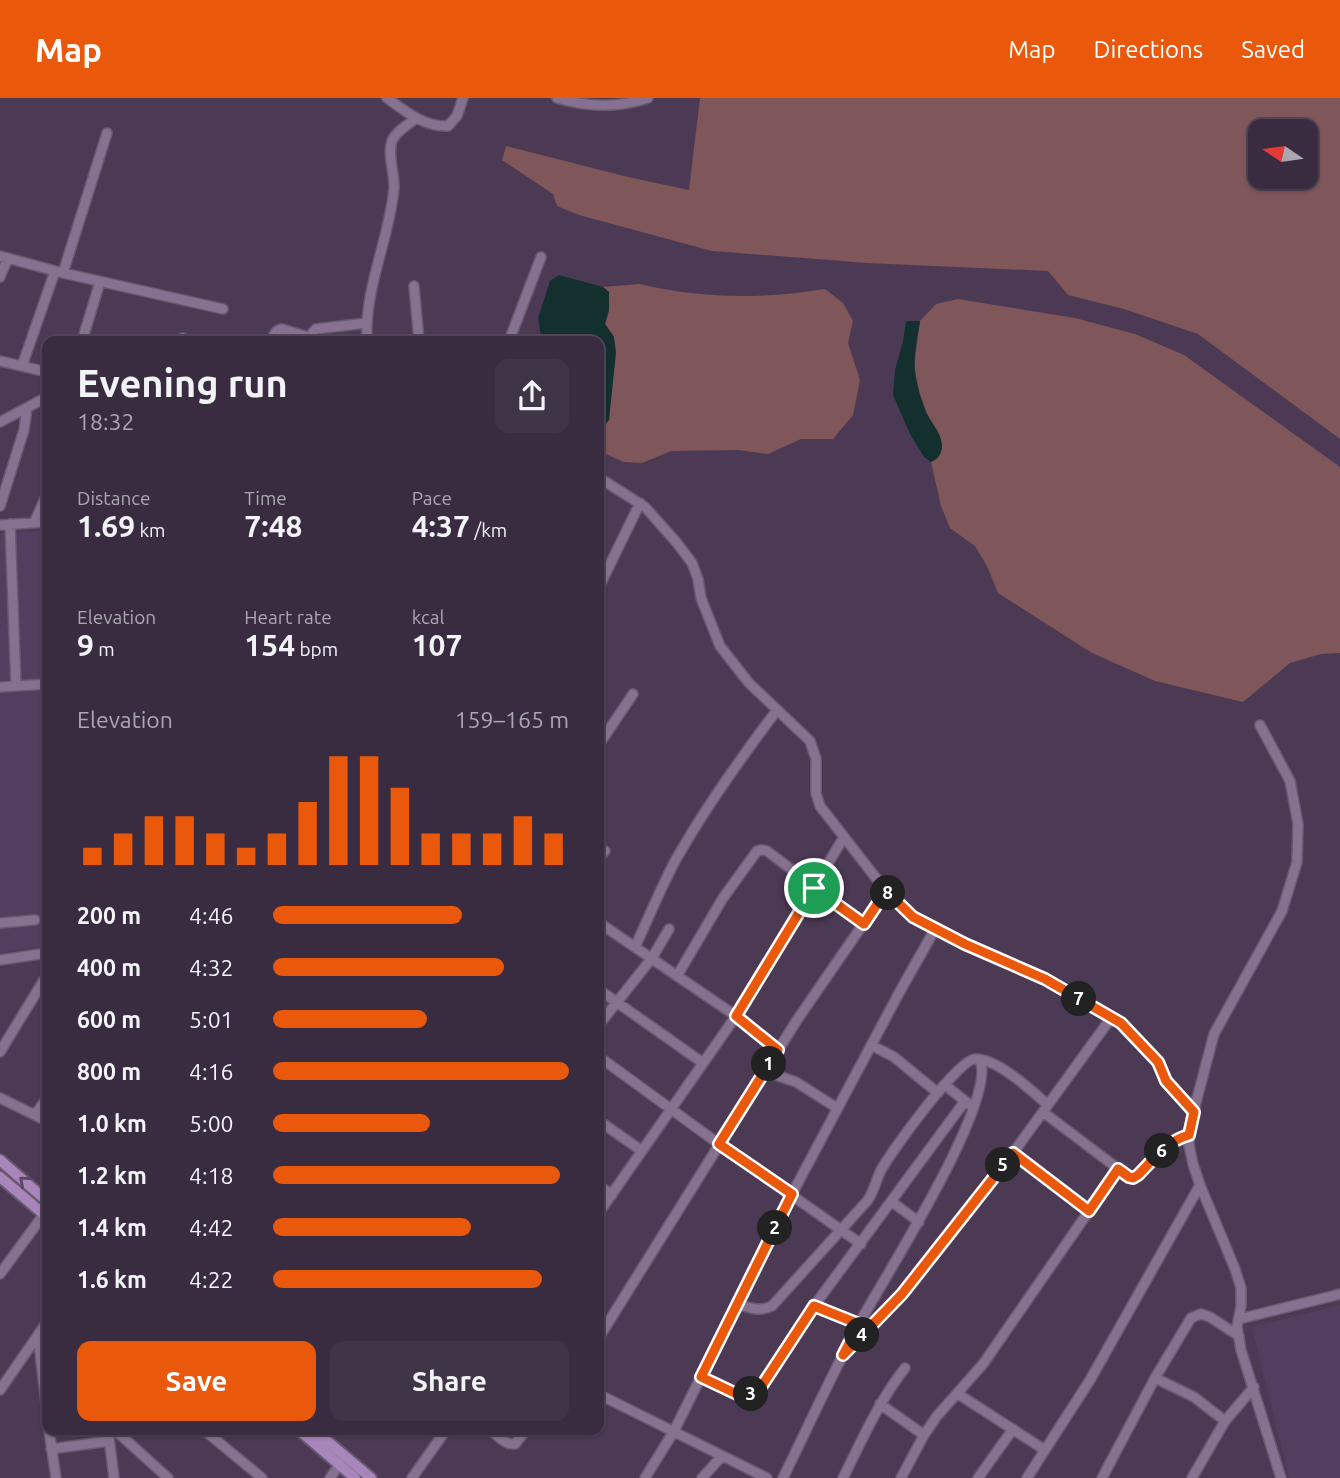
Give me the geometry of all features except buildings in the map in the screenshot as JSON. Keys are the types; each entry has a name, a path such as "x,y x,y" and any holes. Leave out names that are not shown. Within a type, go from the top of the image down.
{"main road":[{"path":"0,1160 42,1197"},
{"path":"0,1177 42,1213"},
{"path":"305,1435 355,1478"},
{"path":"320,1435 371,1478"}],"street":[{"path":"387,98 415,119 439,126 448,126 457,116 463,98"},
{"path":"557,98 614,106 641,99"},
{"path":"366,336 368,305 389,221 394,186 392,140 415,119"},
{"path":"22,366 59,272 107,133"},
{"path":"0,277 4,257 100,282 223,309"},
{"path":"511,336 541,257"},
{"path":"84,336 100,282"},
{"path":"414,286 419,336"},
{"path":"313,336 316,329 366,323"},
{"path":"274,336 282,329 300,336"},
{"path":"0,361 42,371"},
{"path":"0,422 42,400"},
{"path":"0,506 24,430 27,408"},
{"path":"604,481 645,507 692,563 701,598 720,646 749,683 810,741 816,759 820,806 886,891 913,917 965,944 1045,979 1121,1023 1158,1062 1166,1081 1194,1112"},
{"path":"604,577 640,503"},
{"path":"34,523 42,505"},
{"path":"16,686 5,524 42,522"},
{"path":"0,687 42,684"},
{"path":"604,737 633,694"},
{"path":"635,947 694,829 729,775 777,710"},
{"path":"1260,725 1290,781 1298,824 1297,862 1282,911 1214,1034 1189,1135 1193,1164 1200,1185 1241,1288 1237,1327 1241,1350 1282,1478"},
{"path":"604,1206 736,1016 844,837"},
{"path":"677,976 723,898 757,851 767,852 864,924"},
{"path":"604,1329 797,1020 886,891"},
{"path":"0,923 35,920"},
{"path":"604,925 736,1016 778,1050"},
{"path":"604,1019 652,958 669,929"},
{"path":"645,1478 674,1431 792,1194 935,929"},
{"path":"0,960 42,954"},
{"path":"0,1052 42,983"},
{"path":"604,993 703,1063"},
{"path":"843,1355 902,1294 1013,1153 1111,1018"},
{"path":"871,1045 974,1109"},
{"path":"737,1304 756,1310 765,1310 772,1306 868,1200 881,1170 916,1120 942,1089 975,1059 995,1064 1011,1074 1045,1108 1129,1177 1138,1175 1166,1146 1189,1135"},
{"path":"604,1060 862,1244"},
{"path":"783,1478 859,1324 919,1222 947,1167 974,1109 983,1067 980,1060"},
{"path":"765,1071 796,1082 838,1108"},
{"path":"0,1098 42,1118"},
{"path":"701,1377 739,1395 747,1396 759,1390 814,1306 965,1101"},
{"path":"36,1115 42,1106"},
{"path":"604,1125 642,1151"},
{"path":"1013,1153 1089,1211"},
{"path":"901,1478 937,1416 983,1364 1118,1169"},
{"path":"1027,1478 1090,1380 1200,1185"},
{"path":"604,1189 612,1195"},
{"path":"892,1202 919,1222"},
{"path":"0,1274 42,1221"},
{"path":"1239,1319 1340,1294"},
{"path":"814,1306 859,1324"},
{"path":"1102,1478 1154,1378 1191,1318 1201,1314 1210,1317 1239,1336"},
{"path":"0,1390 42,1329"},
{"path":"38,1335 42,1369"},
{"path":"843,1478 880,1404 905,1368"},
{"path":"1154,1378 1194,1397 1225,1421"},
{"path":"1192,1478 1225,1421 1254,1387"},
{"path":"958,1394 1045,1450"},
{"path":"604,1397 766,1478"},
{"path":"880,1404 924,1435"},
{"path":"978,1478 1013,1429"},
{"path":"50,1435 56,1478"},
{"path":"108,1435 114,1478"},
{"path":"121,1435 168,1478"},
{"path":"210,1435 262,1478"},
{"path":"412,1478 442,1435"},
{"path":"497,1435 510,1444 515,1444 522,1435"},
{"path":"51,1449 109,1441"},
{"path":"702,1478 722,1456"},
{"path":"330,1478 340,1464"}],"shaded area":[{"path":"700,98 1340,98 1340,439 1198,334 1124,309 1068,295 1048,271 867,263 712,251 579,215 557,206 553,194 502,160 506,146 689,190"},
{"path":"559,275 603,287 609,292 609,310 605,324 614,337 616,353 609,420 604,426 604,336 541,336 538,318 550,281"},
{"path":"640,284 686,293 733,296 779,295 825,289 843,303 853,321 848,343 860,380 853,415 833,439 801,439 768,454 738,450 671,451 642,463 624,462 604,453 604,396 614,337 605,324 609,310 609,292 603,287"},
{"path":"958,299 1075,318 1135,334 1184,355 1340,467 1340,653 1321,654 1290,663 1243,702 1155,681 1092,653 998,593 975,546 950,528 941,506 931,462 940,455 942,447 940,437 927,414 914,368 920,321 936,304"},
{"path":"906,321 920,321 915,358 916,381 926,412 942,441 940,454 931,462 924,457 910,434 893,395 895,370"},
{"path":"42,531 42,946 0,953 0,533"},
{"path":"1340,1305 1340,1478 1289,1478 1252,1327"}],"route":[{"path":"814,888 864,924 886,891 913,917 965,944 1045,979 1121,1023 1158,1062 1166,1081 1194,1112 1189,1135 1166,1146 1133,1178 1118,1169 1089,1211 1013,1153 902,1294 843,1355 859,1324 814,1306 759,1390 747,1396 739,1395 701,1377 792,1194 719,1144 778,1050 736,1016 814,888"}]}
